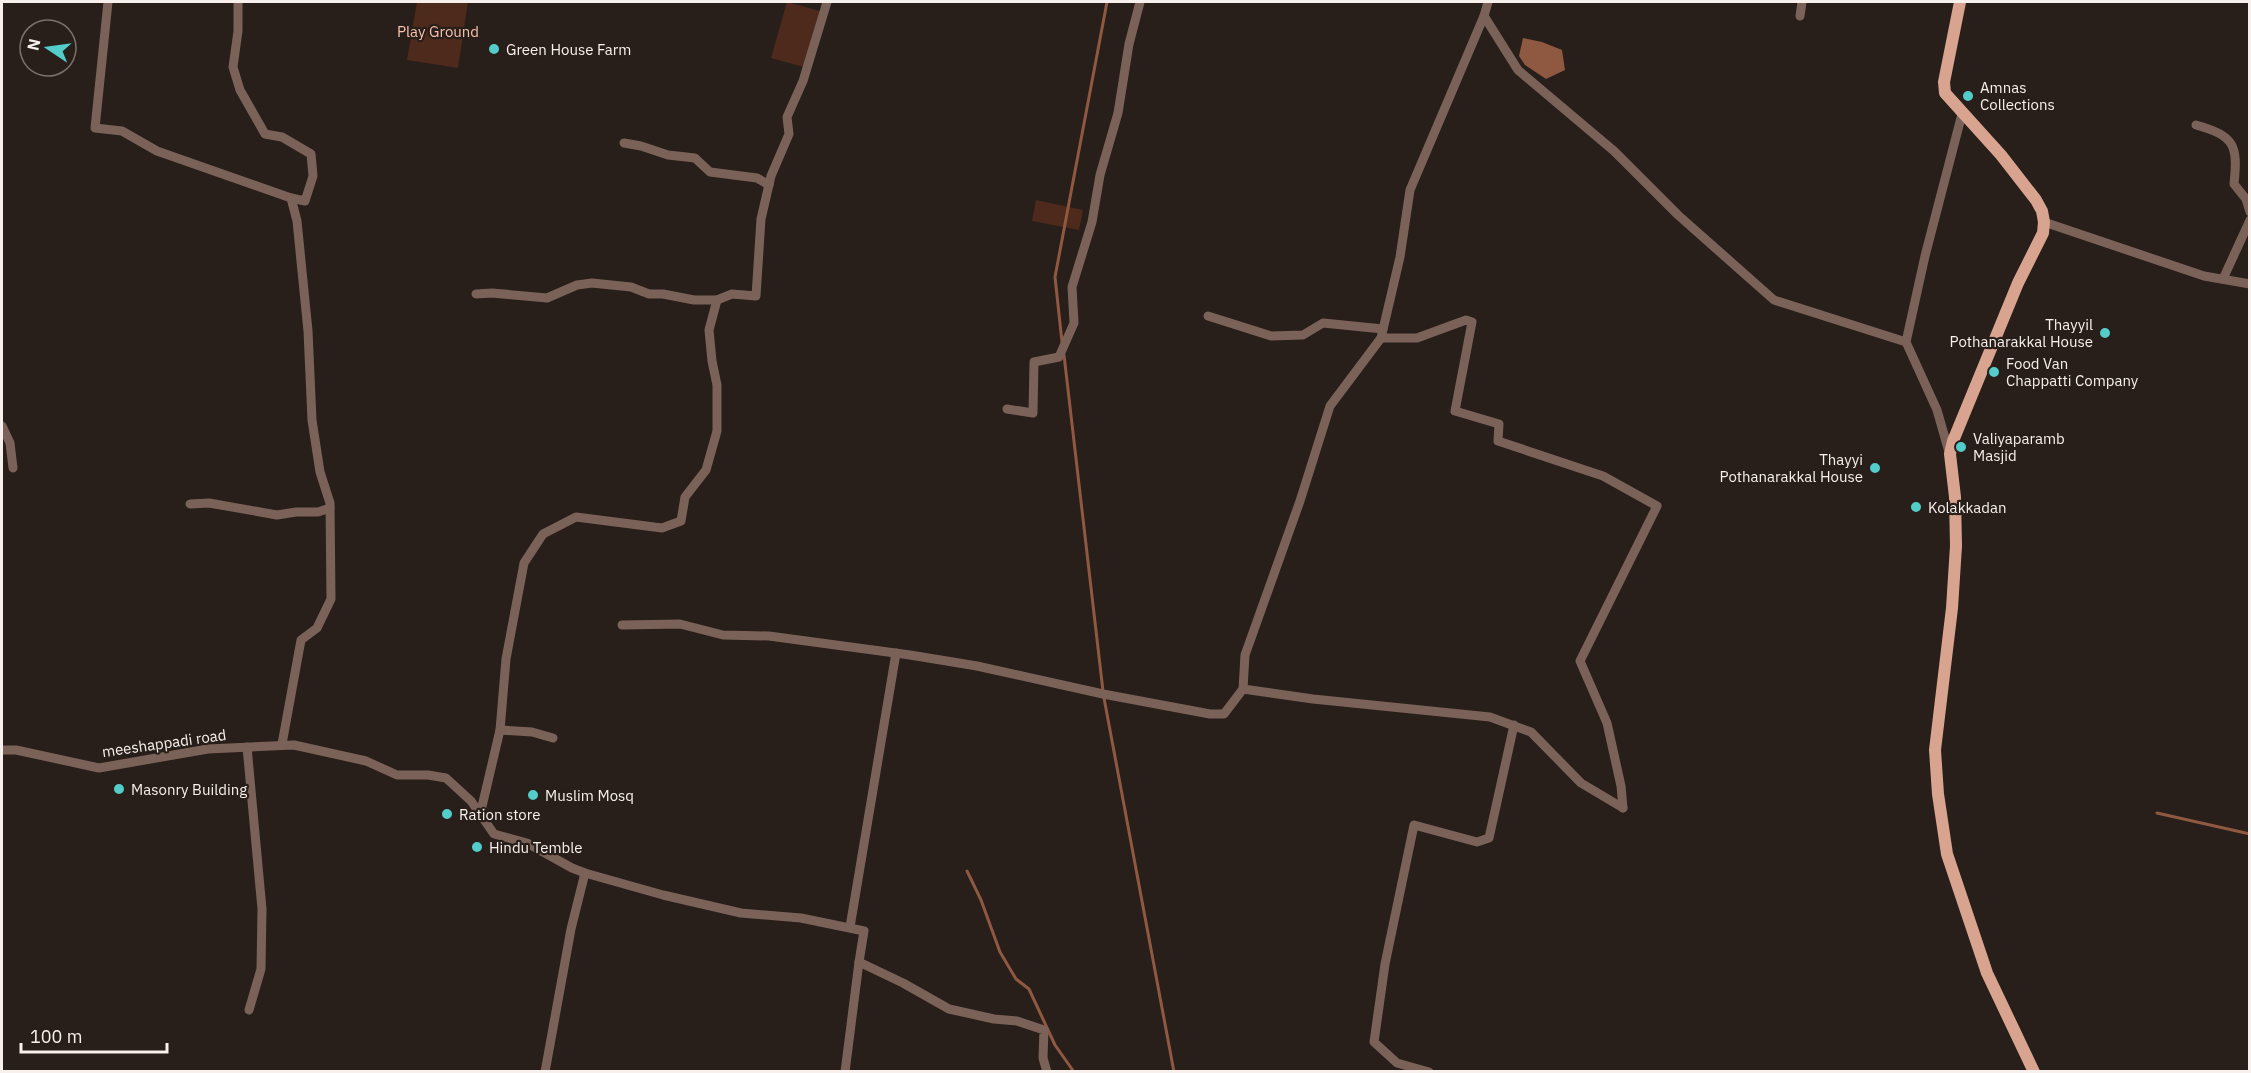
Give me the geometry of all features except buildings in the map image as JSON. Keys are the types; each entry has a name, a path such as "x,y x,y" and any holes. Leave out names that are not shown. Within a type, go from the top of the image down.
{"main road":[{"path":"1960,2 1944,82 1945,93 2001,155 2029,191 2042,211 2044,222 2043,233 2018,283 1953,441 1950,454 1955,496 1956,546 1952,608 1935,750 1938,794 1947,854 1987,973 2034,1071"}],"street":[{"path":"108,2 95,128 122,131 157,151 305,201 313,176 311,154 282,137 264,134 240,90 233,67 238,31 238,2"},
{"path":"476,294 492,293 547,298 577,285 592,283 631,287 649,294 663,294 694,300 717,300 732,294 756,296 762,219 770,184 789,134 787,117 802,81 827,2"},
{"path":"1007,409 1033,413 1034,362 1059,357 1074,323 1072,286 1092,222 1100,175 1118,113 1140,2"},
{"path":"622,625 680,624 723,635 769,636 896,653 977,666 1103,694 1210,714 1224,714 1244,689 1245,655 1300,501 1330,406 1382,333 1400,257 1410,190 1488,2"},
{"path":"1800,16 1802,2"},
{"path":"1484,16 1518,70 1614,151 1678,215 1774,300 1906,342"},
{"path":"1950,454 1937,410 1906,342 1924,256 1962,114"},
{"path":"2196,125 2214,130 2226,138 2237,156 2234,184 2246,199 2250,212"},
{"path":"624,143 668,155 695,158 710,172 756,178 770,184"},
{"path":"282,744 301,640 317,627 331,599 330,508 320,472 312,420 308,331 297,221 291,198"},
{"path":"2223,279 2250,220"},
{"path":"2044,222 2204,276 2250,284"},
{"path":"480,815 500,730 506,659 524,563 543,534 576,517 662,528 681,521 685,497 706,470 717,431 717,385 709,330 717,300"},
{"path":"1208,316 1271,336 1303,335 1323,322 1417,338 1466,320 1472,322 1455,411 1499,424 1498,441 1603,476 1657,506 1580,661 1607,723 1621,786 1623,808 1581,783 1531,732 1490,717 1313,699 1244,689"},
{"path":"2,426 10,443 14,468"},
{"path":"190,504 209,503 220,507 277,515 318,512 330,508"},
{"path":"845,1071 864,931 850,927 896,653"},
{"path":"1429,1071 1397,1063 1374,1042 1385,964 1414,825 1477,842 1489,838 1514,725"},
{"path":"500,730 532,732 553,738"},
{"name":"meeshappadi road","path":"2,750 16,750 99,768 208,749 282,744 332,753 366,761 397,775 428,775 446,778 471,801 494,834 527,843 585,873 669,897 741,913 801,918 850,927"},
{"path":"247,747 262,909 261,969 249,1010"},
{"path":"545,1071 571,929 585,873"},
{"path":"859,962 949,1009 994,1019 1017,1021 1044,1030 1043,1058 1047,1071"}],"green space":[{"name":"Play Ground","path":"417,2 468,2 458,68 407,60"},
{"path":"787,2 820,11 804,67 771,58"},
{"path":"1036,200 1083,210 1079,230 1032,221"}],"shaded area":[{"path":"1523,38 1562,50 1565,70 1546,79 1525,65 1519,56"}],"waterway":[{"path":"1062,342 1055,277 1107,2"},
{"path":"1064,355 1103,691"},
{"path":"1104,698 1174,1072"},
{"path":"2157,813 2250,834"},
{"path":"967,871 981,900 1000,952 1016,979 1029,989 1055,1045 1074,1072"}],"place":[{"name":"Green House Farm","path":"494,49"},
{"name":"Amnas Collections","path":"1968,96"},
{"name":"Thayyil Pothanarakkal House","path":"2105,333"},
{"name":"Food Van Chappatti Company","path":"1994,372"},
{"name":"Valiyaparamb Masjid","path":"1961,447"},
{"name":"Thayyi Pothanarakkal House","path":"1875,468"},
{"name":"Kolakkadan","path":"1916,507"},
{"name":"Masonry Building","path":"119,789"},
{"name":"Muslim Mosq","path":"533,795"},
{"name":"Ration store","path":"447,814"},
{"name":"Hindu Temble","path":"477,847"}]}
